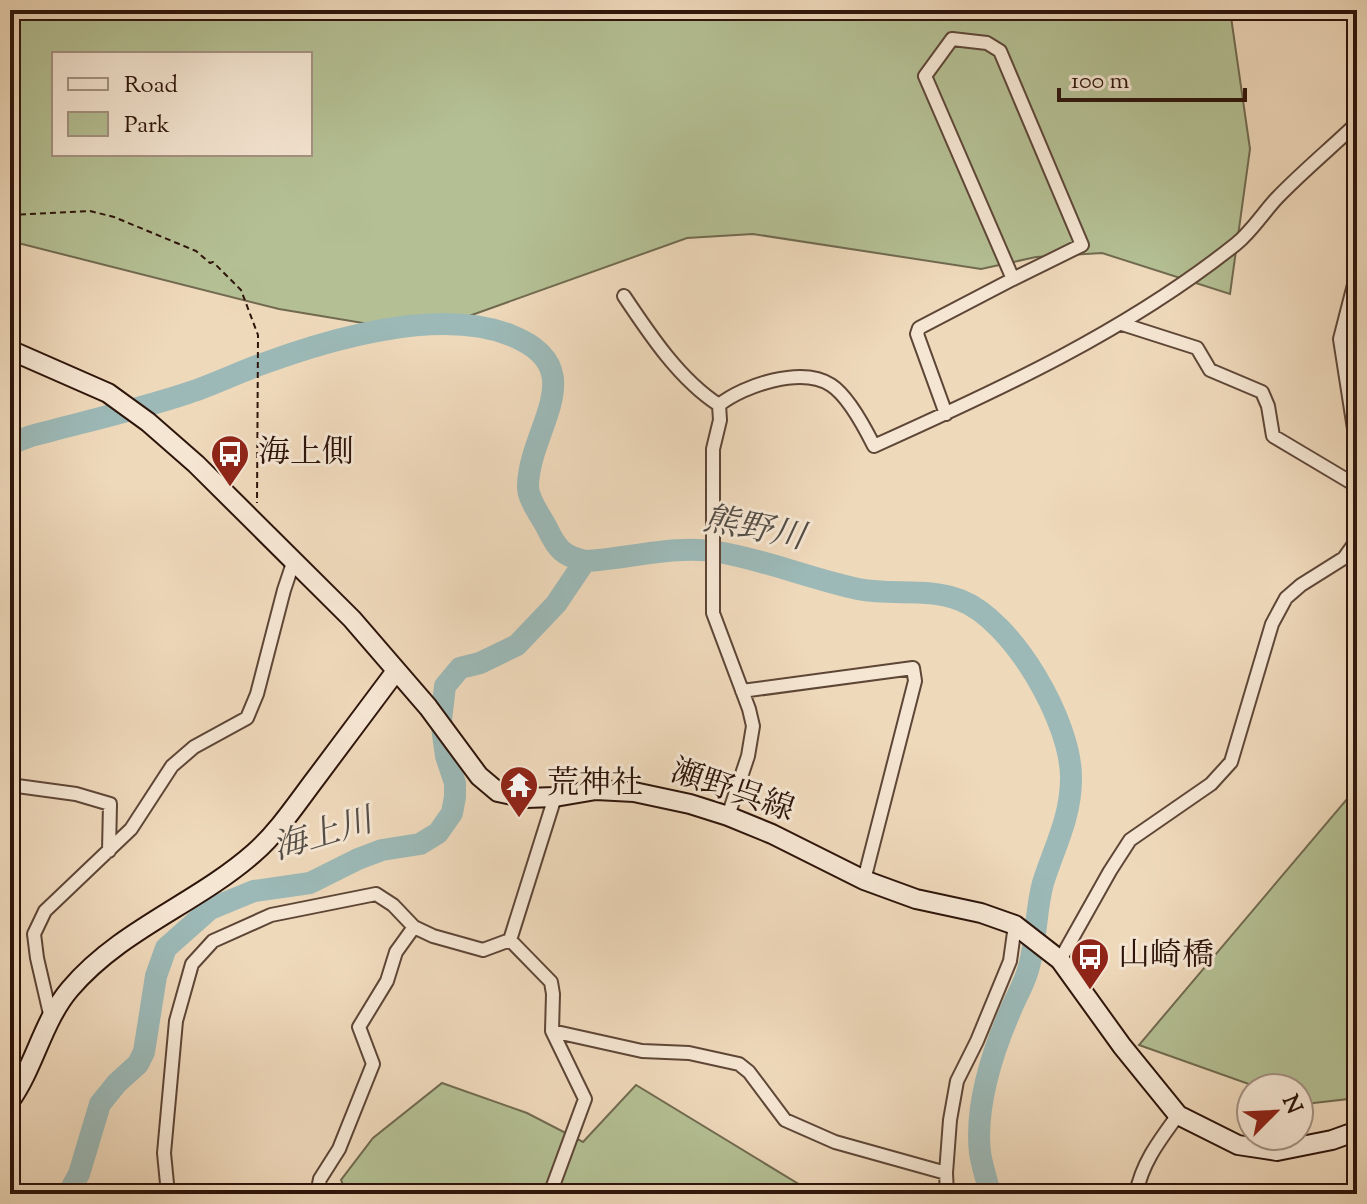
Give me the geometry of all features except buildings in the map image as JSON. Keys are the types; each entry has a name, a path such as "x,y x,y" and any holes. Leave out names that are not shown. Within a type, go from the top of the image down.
{"main road":[{"name":"瀬野呉線","path":"10,350 108,393 148,422 255,521 352,619 428,707 479,776 498,792 526,798 596,790 634,792 690,804 728,816 826,859 864,880 916,899 981,913 1020,927 1060,960 1122,1046 1178,1115 1238,1145 1277,1151 1357,1131"},
{"path":"10,1101 40,1044 50,1014 91,966 115,945 224,878 257,850 292,809 396,671"}],"street":[{"path":"946,414 917,334 919,328 1082,245 1000,51 987,43 952,39 925,76 1013,279"},
{"path":"719,405 770,381 805,377 831,385 859,417 874,446 1067,355 1122,324 1240,241 1277,198 1357,123"},
{"path":"1357,273 1340,339 1357,448"},
{"path":"624,296 650,336 705,396 719,405"},
{"path":"1122,324 1197,348 1210,370 1262,392 1268,406 1273,436 1357,486"},
{"path":"719,405 720,420 713,449 713,613 753,726 748,756 728,816"},
{"path":"1060,960 1130,840 1211,784 1231,762 1272,624 1286,598 1344,558 1357,540"},
{"path":"50,1014 34,934 45,911 131,829 172,766 194,747 247,718 257,694 294,560"},
{"path":"742,691 913,668 915,681 864,880"},
{"path":"10,785 76,794 110,804 109,851"},
{"path":"510,940 555,797"},
{"path":"168,1194 164,1153 176,1021 192,964 213,941 271,915 376,894 414,927 433,936 483,950 510,940"},
{"path":"317,1194 320,1179 339,1149 373,1064 359,1027 387,981 396,952 414,927"},
{"path":"947,1194 950,1120 957,1081 1010,961 1020,927"},
{"path":"510,940 551,982 552,1031 585,1099 550,1194"},
{"path":"552,1031 642,1051 689,1053 739,1064 749,1072 785,1120 835,1142 946,1173"},
{"path":"1136,1194 1140,1176 1152,1151 1178,1115"}],"path":[{"path":"10,215 90,211 114,217 196,251 210,263 213,262 241,290 258,335 255,521"}],"green space":[{"path":"10,10 1230,10 1250,149 1230,294 1102,253 1036,257 981,269 753,234 687,238 455,321 375,325 279,309 10,241"},
{"path":"1357,794 1357,1098 1315,1103 1315,1072 1235,1072 1235,1079 1139,1045 1347,799"},
{"path":"442,1083 527,1113 583,1142 636,1085 815,1194 347,1194 341,1180 373,1138"}],"waterway":[{"name":"熊野川","path":"10,444 169,399 289,354 352,336 418,325 482,327 510,335 535,348 549,364 553,381 551,400 531,463 528,490 554,541 571,557 585,561 669,551 718,552 858,589 948,596 980,611 1019,651 1036,676 1062,730 1071,779 1065,819 1040,894 1030,962 986,1081 979,1135 990,1194"},
{"name":"海上川","path":"68,1194 79,1174 100,1104 138,1064 144,1052 156,976 166,948 210,909 254,891 310,883 358,859 382,850 420,844 438,833 452,813 455,797 455,783 446,756 441,720 445,686 460,668 480,663 517,645 556,604 585,561"}],"place":[{"name":"海上側","path":"230,488"},
{"name":"荒神社","path":"519,819"},
{"name":"山崎橋","path":"1090,991"}]}
